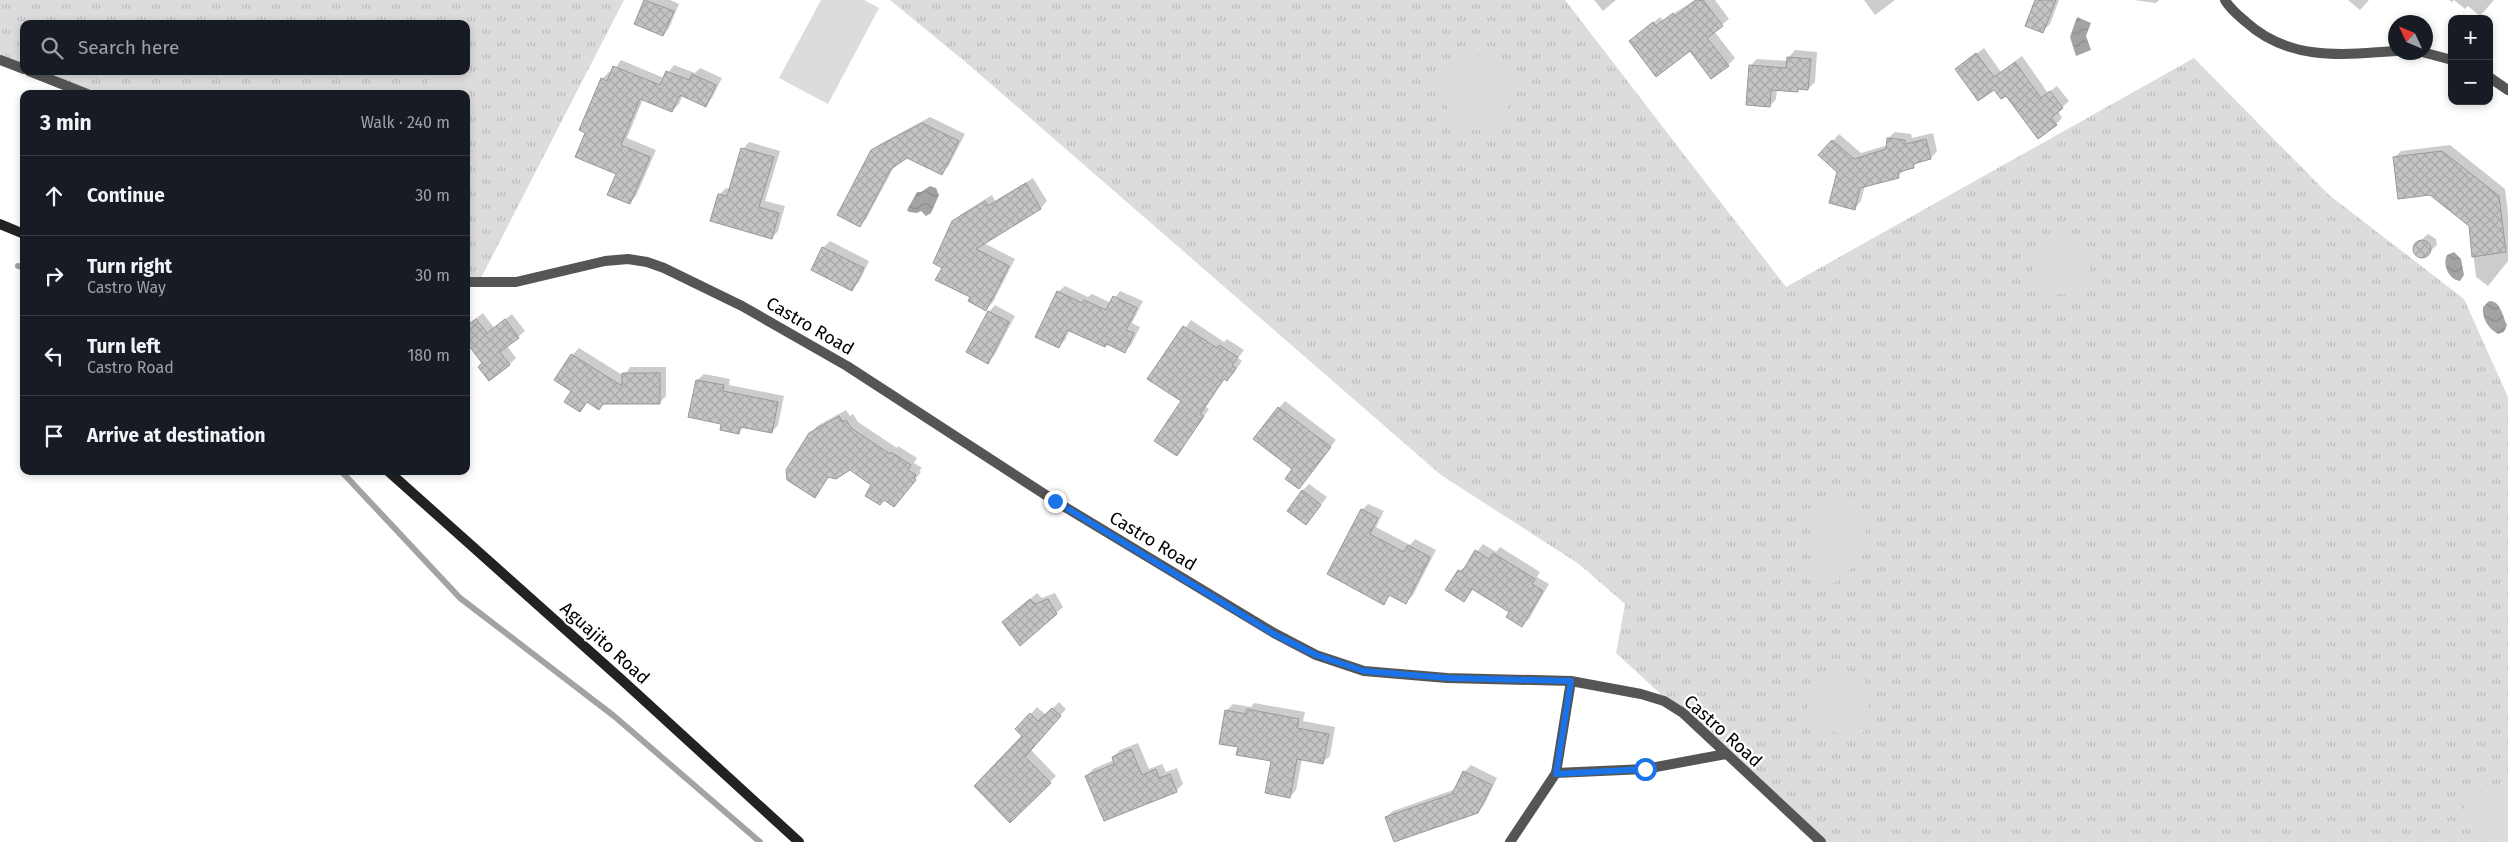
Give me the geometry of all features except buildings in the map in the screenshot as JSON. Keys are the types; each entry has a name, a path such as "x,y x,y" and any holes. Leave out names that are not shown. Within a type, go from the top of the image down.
{"street":[{"path":"2225,0 2229,8 2253,28 2280,45 2302,51 2324,53 2358,54 2388,52"},
{"path":"2433,55 2448,59"},
{"path":"0,60 20,68"},
{"path":"39,75 76,90"},
{"path":"2493,80 2508,90"},
{"path":"0,224 20,232"},
{"name":"Castro Road","path":"470,282 516,282 606,261 647,262 664,268 742,306 847,366 1055,501 1274,634 1316,655 1364,671 1448,678 1571,681 1641,694 1664,701 1683,713 1821,842"},
{"name":"Aguajito Road","path":"392,475 615,673 800,842"},
{"path":"1510,842 1556,774 1571,681"},
{"path":"1556,774 1645,769 1726,754"}],"green space":[{"path":"0,0 624,0 479,282 470,282 470,90 77,90 39,75 470,75 470,20 20,20 20,68 0,60"},
{"path":"821,0 864,0 879,8 828,104 779,78"},
{"path":"890,0 1565,0 1786,287 2194,58 2329,195 2464,299 2508,397 2508,842 1821,842 1616,653 1625,604 1579,564 1441,475 969,65"},
{"path":"1471,53 1493,61 1505,69 1512,88 1510,102 1503,114 1492,124 1482,129 1473,130 1465,128 1451,114 1442,92 1441,84 1441,76 1446,65 1456,58"},
{"path":"434,75 469,75 473,82 470,90 425,90 431,77"},
{"path":"2059,234 2078,237 2093,252 2085,284 2080,292 2068,294 2053,293 2043,289 2036,281 2032,272 2033,262 2038,252 2046,242"},
{"path":"1848,502 1862,509 1866,548 1839,580 1829,584 1821,579 1815,571 1809,551 1809,540 1811,529 1820,512 1829,505"},
{"path":"1848,671 1863,677 1867,684 1870,725 1858,738 1825,730 1812,720 1807,711 1807,702 1814,689"},
{"path":"2499,785 2508,786 2508,842 2496,838 2489,833 2470,815 2462,804 2467,795 2479,793"}],"water":[{"path":"2077,17 2091,23 2086,36 2091,50 2076,56 2070,37"},
{"path":"930,186 936,188 939,195 931,213 926,216 921,211 917,213 909,212 907,210 917,192 921,192"},
{"path":"2454,252 2461,259 2464,275 2460,281 2450,275 2445,263 2447,255"},
{"path":"2489,301 2496,303 2501,309 2507,325 2504,332 2498,334 2491,329 2485,319 2483,307"}],"waterway":[{"path":"345,475 460,598 614,716 760,842"}],"route":[{"path":"1055,501 1274,634 1316,655 1364,671 1448,678 1571,681 1556,774 1645,769"}]}
